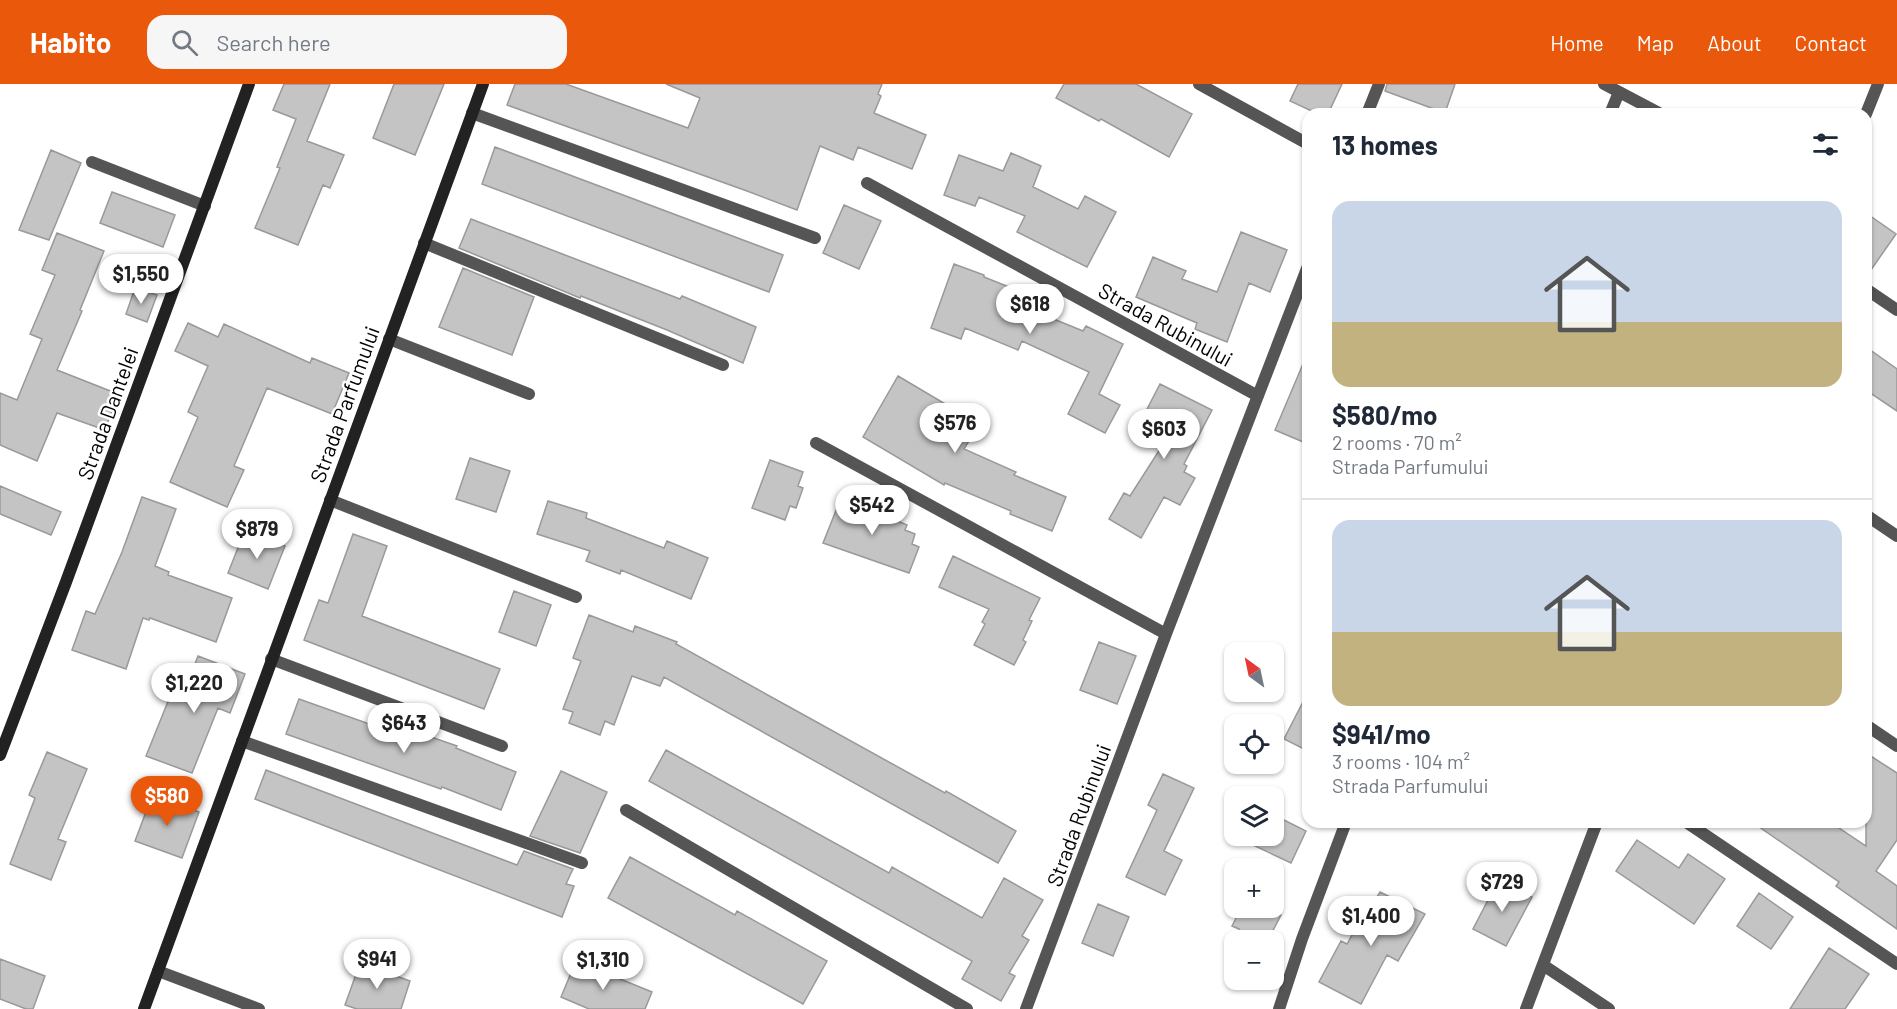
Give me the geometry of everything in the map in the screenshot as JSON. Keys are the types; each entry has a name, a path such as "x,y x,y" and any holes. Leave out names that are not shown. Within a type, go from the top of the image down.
{"street":[{"name":"Strada Dantelei","path":"0,755 249,84"},
{"name":"Strada Parfumului","path":"144,1009 483,84"},
{"path":"1198,84 1302,141"},
{"path":"1370,108 1379,84"},
{"path":"1604,84 1650,108"},
{"path":"1868,108 1878,84"},
{"path":"1612,108 1619,92"},
{"path":"472,113 815,237"},
{"path":"92,162 205,206"},
{"name":"Strada Rubinului","path":"867,183 1258,396"},
{"path":"424,243 723,365"},
{"name":"Strada Rubinului","path":"1026,1009 1166,634 1302,282"},
{"path":"1872,292 1897,310"},
{"path":"389,339 529,394"},
{"path":"816,444 1166,634"},
{"path":"330,500 576,597"},
{"path":"1872,519 1897,536"},
{"path":"271,659 502,746"},
{"path":"1872,729 1897,746"},
{"path":"242,741 582,863"},
{"path":"626,810 967,1009"},
{"path":"1279,1009 1302,939 1344,828"},
{"path":"1526,1009 1596,828"},
{"path":"1695,828 1897,964"},
{"path":"1543,966 1609,1009"},
{"path":"158,971 259,1009"}],"building":[{"path":"284,84 330,84 307,141 344,155 330,188 323,185 298,245 255,228 280,168 277,167 296,119 273,110"},
{"path":"394,84 444,84 415,155 373,138"},
{"path":"515,84 566,84 688,128 700,98 666,84 882,84 878,94 881,96 874,113 926,135 912,169 858,147 853,160 820,146 797,210 507,105"},
{"path":"1064,84 1136,84 1192,114 1169,157 1101,119 1099,121 1056,98"},
{"path":"1298,84 1342,84 1331,108 1305,108 1290,101"},
{"path":"1387,84 1455,84 1447,108 1431,108 1385,91"},
{"path":"495,147 783,255 769,292 482,184"},
{"path":"51,150 81,163 49,240 19,230"},
{"path":"1011,153 1041,166 1033,187 1078,209 1085,196 1116,212 1087,267 1017,232 1025,216 979,197 975,206 944,195 959,155 1003,171"},
{"path":"112,192 175,215 163,247 100,223"},
{"path":"844,205 881,221 859,269 823,253"},
{"path":"1872,217 1896,234 1872,268"},
{"path":"471,219 680,299 682,296 756,327 743,363 667,330 581,296 580,298 459,248"},
{"path":"1241,232 1287,250 1270,292 1249,283 1227,342 1195,329 1197,323 1136,297 1153,257 1186,271 1182,279 1217,292"},
{"path":"57,233 104,251 57,370 118,394 105,430 57,413 37,461 0,445 0,393 17,400 42,339 30,334 55,275 42,270"},
{"path":"954,264 1039,299 1034,311 1083,331 1086,326 1123,344 1099,394 1120,405 1105,433 1068,414 1089,372 1022,341 1018,350 965,328 961,339 931,328"},
{"path":"463,268 534,297 512,355 439,327"},
{"path":"135,288 157,295 147,322 126,314"},
{"path":"188,323 218,337 224,324 310,363 312,358 349,373 332,414 267,388 234,466 244,470 227,507 170,482 198,417 188,412 208,366 175,351"},
{"path":"1872,351 1897,369 1897,411 1872,394"},
{"path":"1302,366 1302,441 1275,430"},
{"path":"898,376 979,424 964,449 1016,472 1014,475 1066,497 1052,531 1010,514 1011,511 945,483 944,485 863,437"},
{"path":"1160,384 1212,410 1184,464 1187,466 1184,472 1195,478 1180,505 1164,497 1141,538 1109,519 1124,493 1130,496 1171,432 1143,417"},
{"path":"470,458 510,471 496,512 456,499"},
{"path":"770,460 803,472 798,486 803,488 796,508 790,506 785,520 752,508"},
{"path":"0,486 61,512 51,535 0,514"},
{"path":"142,497 176,509 155,566 169,572 168,575 232,598 216,642 150,618 149,620 143,618 126,669 72,650 86,611 95,614 122,552"},
{"path":"841,498 907,525 905,530 915,534 912,544 919,547 909,573 823,543"},
{"path":"548,501 587,513 586,518 664,548 667,541 708,558 691,599 621,570 620,574 586,561 590,551 537,534"},
{"path":"245,530 285,546 268,589 228,573"},
{"path":"353,534 387,546 362,616 500,669 484,709 304,640 319,600 328,603"},
{"path":"953,556 1040,598 1029,620 1032,621 1023,640 1026,642 1014,665 974,645 985,624 982,622 989,609 939,587"},
{"path":"514,591 551,605 536,646 499,632"},
{"path":"589,615 633,632 635,626 677,642 676,644 1016,831 998,863 664,677 660,686 632,676 614,725 605,721 600,735 569,723 573,712 563,709 581,661 573,658"},
{"path":"1099,642 1136,656 1117,704 1080,690"},
{"path":"198,656 245,674 230,713 218,708 192,773 146,756 171,694 182,698"},
{"path":"299,699 403,736 405,728 457,746 456,748 516,772 501,810 442,787 441,789 286,734"},
{"path":"1302,704 1302,748 1284,739"},
{"path":"666,750 889,873 892,867 982,918 1004,878 1043,900 1022,936 1029,940 1009,973 1015,976 1001,1001 962,979 972,961 649,781"},
{"path":"47,752 87,769 58,839 66,842 51,880 10,864 35,798 29,795"},
{"path":"1872,757 1897,773 1897,840 1876,871 1897,886 1897,929 1836,886 1839,882 1761,828 1839,828 1866,846 1866,828 1872,828"},
{"path":"266,770 517,865 524,851 573,869 566,884 574,886 562,917 255,799"},
{"path":"561,771 607,792 580,853 530,836"},
{"path":"1163,774 1194,788 1164,851 1182,860 1165,895 1126,877 1157,810 1148,805"},
{"path":"152,796 199,812 182,858 135,841"},
{"path":"1284,820 1306,831 1291,863 1255,846 1284,846"},
{"path":"1637,840 1679,868 1688,854 1725,879 1694,924 1616,871"},
{"path":"630,857 735,915 737,911 827,961 803,1004 608,898"},
{"path":"1499,879 1532,897 1506,946 1473,929"},
{"path":"1380,892 1425,914 1398,961 1387,955 1361,1004 1319,982 1341,941 1347,944 1371,901 1374,902"},
{"path":"1759,893 1793,917 1771,949 1737,926"},
{"path":"1098,904 1129,917 1113,956 1082,943"},
{"path":"1236,918 1279,918 1273,930 1239,930 1232,926"},
{"path":"1829,948 1869,974 1845,1009 1790,1009"},
{"path":"0,959 45,976 33,1009 26,1009 0,999"},
{"path":"576,961 652,992 645,1009 589,1009 561,997"},
{"path":"360,963 410,981 401,1009 357,1009 345,1005"}]}
